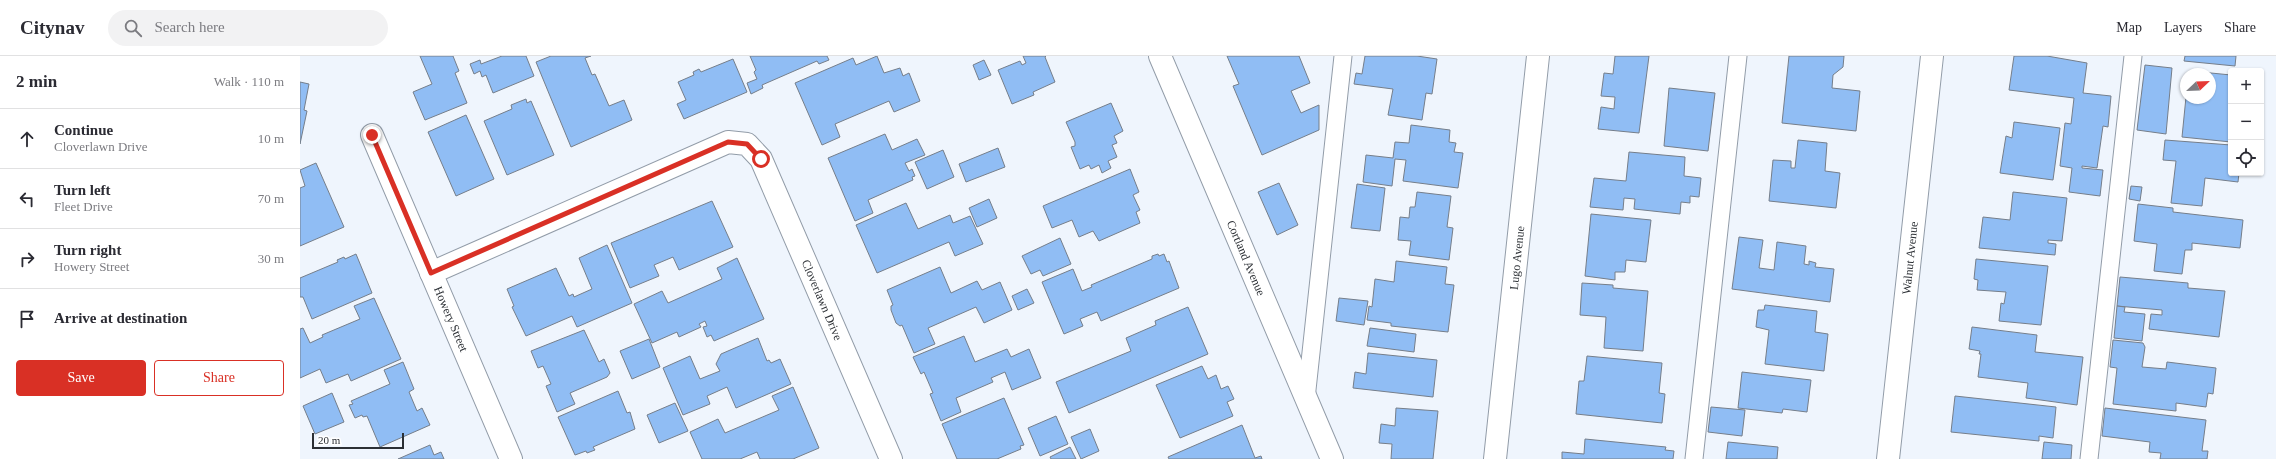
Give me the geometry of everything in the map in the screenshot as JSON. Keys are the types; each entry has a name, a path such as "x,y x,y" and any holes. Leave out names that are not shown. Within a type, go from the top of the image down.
{"street":[{"name":"Cortland Avenue","path":"1160,56 1332,459"},
{"name":"Lugo Avenue","path":"1495,459 1538,56"},
{"name":"Walnut Avenue","path":"1888,459 1932,56"},
{"name":"Howery Street","path":"372,135 511,459"},
{"name":"Cloverlawn Drive","path":"431,273 728,142 747,144 761,159 891,459"}],"lane":[{"path":"1306,399 1343,56"},
{"path":"1694,459 1738,56"},
{"path":"2089,459 2133,56"}],"building":[{"path":"420,56 453,56 459,71 455,73 467,103 425,120 413,92 432,84"},
{"path":"502,56 526,56 534,76 493,93 486,75 482,77 480,71 474,74 470,64 480,60 481,64"},
{"path":"551,56 591,56 585,58 592,75 595,74 609,106 624,100 632,120 571,147 536,62"},
{"path":"750,56 827,56 829,60 819,64 817,61 762,85 763,88 751,94 747,83 757,79 754,72 756,70"},
{"path":"877,56 884,73 900,68 903,76 909,73 920,101 894,112 889,101 835,124 840,137 822,145 795,83 853,58 856,65"},
{"path":"1023,56 1046,56 1045,57 1055,82 1033,92 1034,95 1012,104 998,70 1020,61 1022,65 1026,63"},
{"path":"1227,56 1299,56 1310,83 1291,91 1301,113 1319,105 1319,130 1262,155 1233,86 1239,84"},
{"path":"1365,56 1417,56 1437,59 1432,94 1426,93 1422,120 1388,115 1393,89 1354,84 1356,73 1362,74"},
{"path":"1615,56 1649,56 1639,133 1598,129 1601,107 1614,109 1615,97 1601,96 1604,73 1613,74"},
{"path":"1789,56 1844,56 1843,67 1833,75 1832,88 1860,91 1856,131 1782,123"},
{"path":"2014,56 2047,56 2087,63 2083,93 2111,96 2108,127 2103,126 2097,168 2082,166 2082,168 2103,170 2100,196 2069,192 2072,168 2060,166 2065,123 2071,124 2074,98 2009,90"},
{"path":"2185,56 2236,56 2235,66 2184,61"},
{"path":"733,59 747,92 684,119 677,104 686,100 678,82 694,75 693,72 699,69 701,72"},
{"path":"984,60 991,75 979,80 973,65"},
{"path":"2145,65 2172,68 2166,134 2137,130"},
{"path":"2216,74 2228,75 2228,142 2182,137 2185,104 2216,104"},
{"path":"300,82 309,84 304,110 307,111 300,144"},
{"path":"1669,88 1715,93 1708,151 1664,146"},
{"path":"526,99 527,103 531,101 554,155 507,175 484,121 512,109 511,105"},
{"path":"1111,103 1123,131 1114,136 1117,143 1112,145 1117,157 1108,161 1111,168 1102,173 1099,165 1091,169 1089,165 1080,169 1071,147 1075,146 1075,142 1066,122"},
{"path":"466,115 494,179 456,196 428,132"},
{"path":"2014,122 2060,128 2053,180 2000,173 2006,136 2012,138"},
{"path":"1411,125 1450,130 1449,142 1456,143 1454,152 1463,153 1458,188 1403,181 1406,160 1395,159 1392,186 1363,182 1366,155 1393,158 1395,142 1409,143"},
{"path":"885,134 892,150 917,139 925,155 905,163 909,171 912,169 915,176 912,177 913,180 868,200 873,213 855,221 828,158"},
{"path":"1798,140 1827,143 1825,171 1840,173 1836,208 1769,201 1773,160 1791,161 1791,168 1795,168"},
{"path":"2165,140 2228,145 2228,176 2239,176 2238,182 2205,178 2202,206 2171,203 2176,161 2163,160"},
{"path":"998,148 1005,167 966,182 959,164"},
{"path":"943,150 954,177 927,189 915,162"},
{"path":"1629,152 1685,157 1684,176 1701,178 1699,197 1690,196 1690,203 1681,202 1680,214 1634,209 1635,199 1624,198 1623,210 1590,207 1594,178 1626,181"},
{"path":"316,163 344,227 300,246 300,188 305,186 300,170"},
{"path":"1130,169 1139,192 1133,195 1140,210 1136,212 1140,223 1099,241 1093,231 1079,237 1072,220 1052,228 1043,206"},
{"path":"1279,183 1298,225 1277,235 1258,192"},
{"path":"1357,184 1385,188 1380,231 1351,228"},
{"path":"2131,186 2142,187 2140,201 2129,199"},
{"path":"1417,192 1451,196 1447,227 1453,228 1449,260 1409,255 1411,241 1398,240 1400,217 1409,218 1410,207 1415,207"},
{"path":"2013,192 2067,198 2062,241 2048,240 2048,243 2056,244 2055,255 1979,248 1983,217 2010,220"},
{"path":"989,199 997,218 977,227 969,208"},
{"path":"712,201 733,247 679,270 673,257 654,265 659,276 630,288 611,243"},
{"path":"906,203 918,229 950,215 953,223 970,216 983,244 955,256 949,242 877,273 856,225"},
{"path":"2138,204 2173,208 2173,212 2243,220 2240,248 2192,243 2192,250 2185,250 2182,274 2154,271 2157,244 2134,241"},
{"path":"1591,214 1651,220 1646,262 1626,260 1625,272 1615,272 1615,280 1585,276"},
{"path":"1739,237 1763,240 1759,268 1774,270 1777,242 1806,246 1804,264 1809,265 1809,261 1816,263 1815,267 1834,269 1830,302 1732,289"},
{"path":"1060,238 1071,264 1043,276 1040,270 1031,274 1022,256"},
{"path":"607,245 632,303 577,327 572,316 526,336 512,307 514,306 507,289 556,268 569,296 573,294 574,297 592,289 579,258"},
{"path":"356,254 372,293 312,319 303,297 300,297 300,278 338,262 337,260 344,257 345,259"},
{"path":"1158,254 1159,256 1164,254 1167,262 1169,261 1179,288 1101,321 1097,312 1080,319 1083,326 1064,334 1042,282 1073,269 1082,291 1092,287 1091,285 1152,259 1152,256"},
{"path":"737,258 764,319 714,341 711,335 707,337 703,327 707,326 705,321 699,324 701,327 679,337 677,332 652,343 634,304 662,291 668,303 722,279 717,268"},
{"path":"1976,259 2048,266 2041,325 1999,321 2001,303 2004,304 2006,292 1977,290 1978,280 1974,279"},
{"path":"1396,261 1447,267 1445,284 1454,285 1448,332 1391,326 1391,323 1367,320 1369,306 1372,307 1375,279 1394,282"},
{"path":"940,267 951,293 977,281 982,290 1000,282 1012,310 984,323 976,307 928,328 935,344 914,353 902,325 900,326 896,323 891,310 891,306 893,305 887,290"},
{"path":"2120,277 2188,283 2188,288 2225,291 2219,337 2149,329 2151,314 2162,315 2162,310 2117,306"},
{"path":"1582,283 1613,285 1613,288 1648,291 1643,351 1604,348 1606,317 1580,315"},
{"path":"1027,289 1034,303 1018,310 1012,296"},
{"path":"374,298 401,359 351,381 348,374 326,383 320,369 300,378 300,329 303,328 310,343 323,337 322,335 360,319 354,306"},
{"path":"1339,298 1368,301 1364,325 1336,321"},
{"path":"1765,305 1817,311 1815,332 1828,334 1824,371 1765,364 1769,330 1756,327 1758,310 1764,310"},
{"path":"2117,306 2125,307 2124,312 2145,314 2142,341 2114,338"},
{"path":"1188,307 1208,354 1069,413 1056,382 1131,351 1126,338 1156,325 1155,321"},
{"path":"1972,327 2037,335 2035,352 2083,357 2077,405 2026,398 2028,383 1978,377 1981,354 1979,354 1980,351 1969,349"},
{"path":"1370,328 1416,334 1414,352 1367,346"},
{"path":"584,330 599,362 604,359 610,373 607,377 570,393 575,404 557,412 546,386 551,384 543,366 538,368 531,351"},
{"path":"964,336 975,362 1007,349 1011,357 1029,349 1041,378 1012,390 1005,372 991,378 993,382 956,398 961,412 941,421 930,394 933,393 924,372 921,374 913,357"},
{"path":"758,338 767,361 769,360 771,363 780,359 791,384 736,408 727,387 707,396 710,404 683,415 663,368 690,356 700,379 720,371 716,364 721,354"},
{"path":"649,339 660,367 632,379 620,351"},
{"path":"2113,340 2143,343 2145,347 2142,367 2166,369 2167,362 2216,368 2213,394 2208,393 2206,407 2176,403 2176,411 2113,404 2117,368 2110,367"},
{"path":"1368,353 1437,360 1433,397 1353,388 1355,372 1366,374"},
{"path":"1587,356 1662,363 1659,393 1665,394 1662,423 1576,414 1579,381 1584,381"},
{"path":"403,362 414,389 409,392 417,411 422,408 430,425 380,447 367,416 363,417 362,415 355,418 349,405 353,404 351,401 390,384 384,370"},
{"path":"1202,366 1208,379 1216,375 1221,389 1228,386 1234,399 1227,402 1233,416 1180,438 1156,385"},
{"path":"1742,372 1811,380 1807,412 1783,409 1782,413 1738,408"},
{"path":"793,387 819,448 793,459 760,459 757,452 740,459 702,459 690,432 718,419 725,433 779,410 772,396"},
{"path":"618,391 627,413 630,412 635,429 593,447 595,450 587,453 586,451 575,455 558,417"},
{"path":"332,393 344,422 315,434 303,406"},
{"path":"1955,396 2056,407 2053,438 2039,436 2039,441 1951,432"},
{"path":"1004,398 1024,445 1020,446 1021,449 997,459 957,459 942,424"},
{"path":"675,403 688,431 659,443 647,415"},
{"path":"1711,407 1745,410 1742,436 1708,432"},
{"path":"1396,408 1438,411 1433,459 1391,459 1392,444 1379,443 1381,424 1395,426"},
{"path":"2105,408 2206,420 2202,451 2208,451 2207,459 2160,459 2161,453 2149,452 2150,442 2102,436"},
{"path":"1056,416 1068,444 1040,456 1028,428"},
{"path":"1242,425 1255,458 1261,456 1262,459 1169,459 1168,457"},
{"path":"1090,429 1099,451 1081,459 1071,437"},
{"path":"1585,439 1666,447 1665,450 1674,451 1673,459 1562,459 1562,452 1584,454"},
{"path":"1728,442 1778,447 1777,459 1726,459"},
{"path":"2044,442 2072,445 2071,459 2042,459"},
{"path":"430,445 434,455 441,452 444,459 398,459"},
{"path":"1070,447 1076,459 1051,459 1050,457"}],"route":[{"path":"372,135 431,273 728,142 747,144 761,159"}]}
